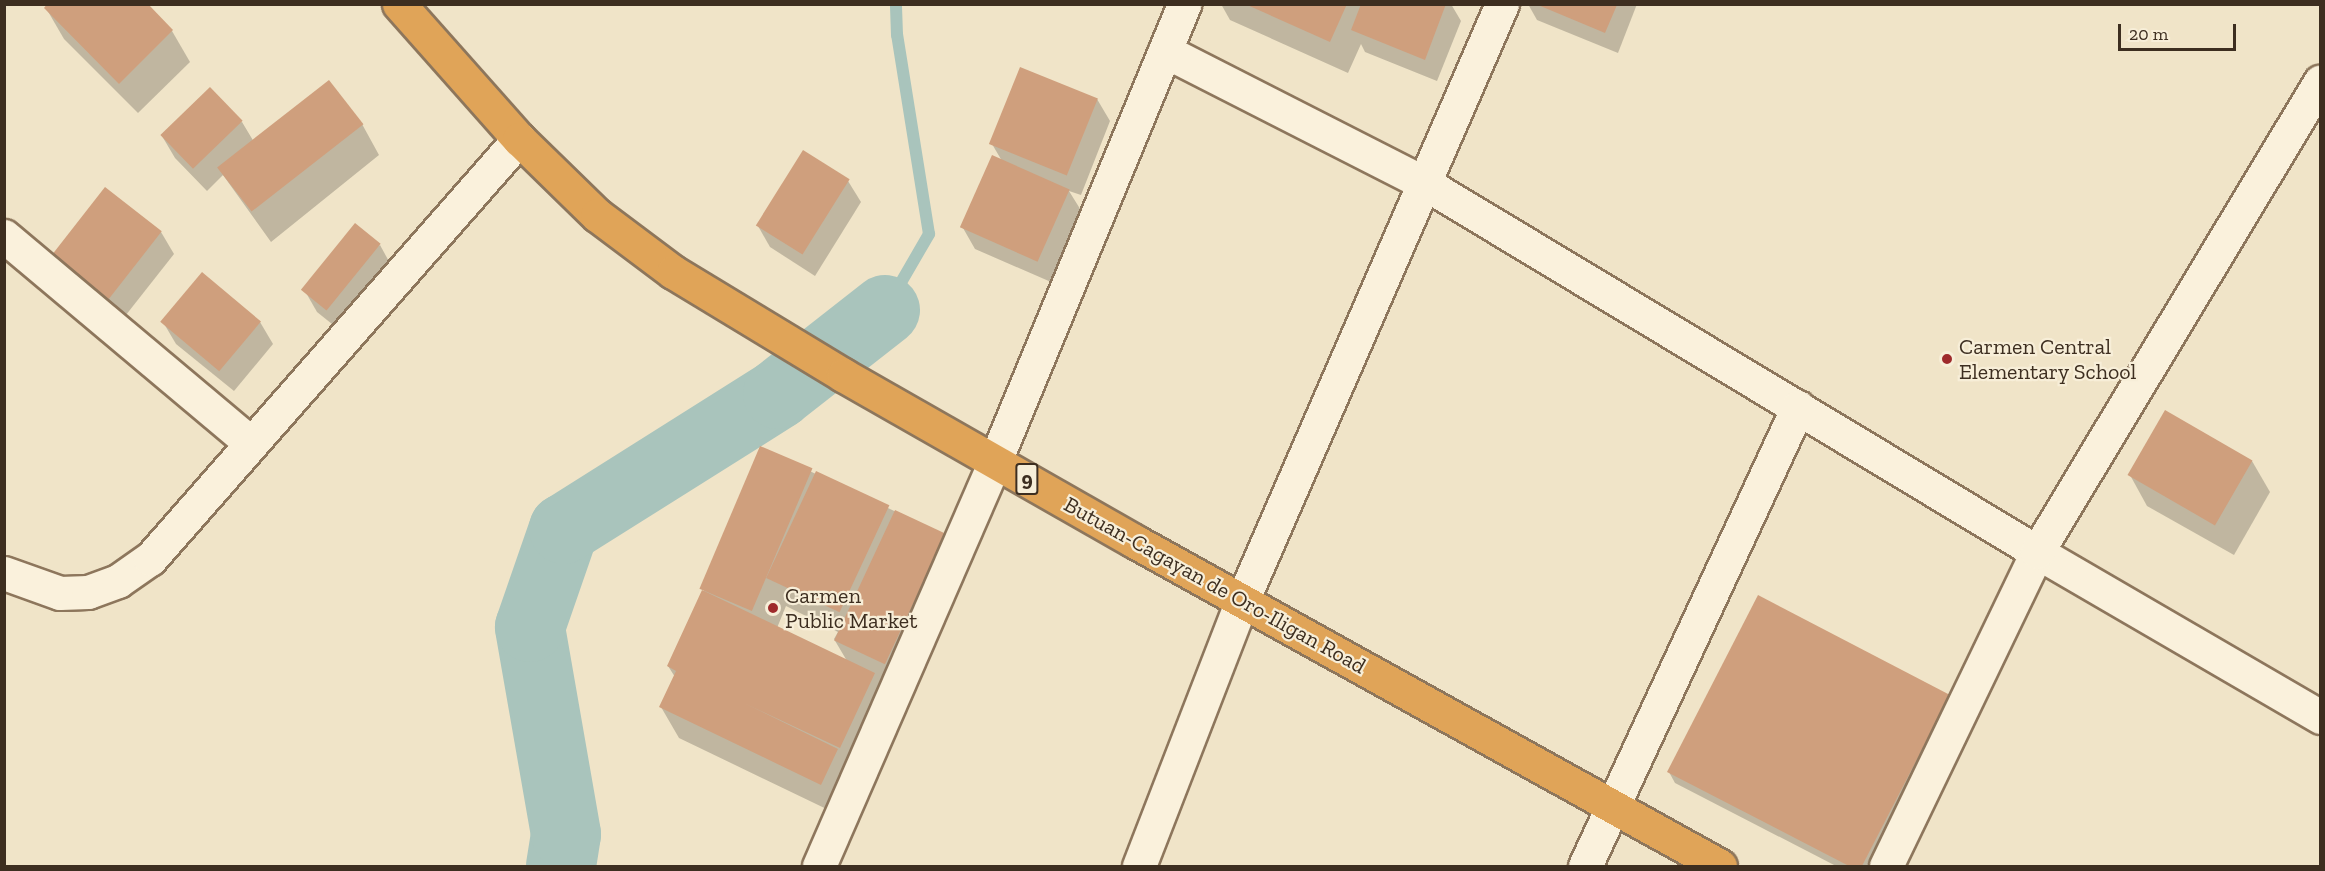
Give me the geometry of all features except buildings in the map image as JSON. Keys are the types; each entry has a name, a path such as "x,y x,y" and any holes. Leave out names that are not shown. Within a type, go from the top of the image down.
{"highway":[{"name":"Butuan-Cagayan de Oro-Iligan Road","path":"399,4 519,139 597,215 673,272 824,364 1242,601 1720,867"}],"street":[{"path":"819,867 995,461 1184,4"},
{"path":"1139,867 1242,601 1426,184 1502,4"},
{"path":"1165,51 1426,184 2037,552 2320,717"},
{"path":"1886,867 2037,552 2320,82"},
{"path":"4,573 60,593 88,592 118,581 150,559 519,139"},
{"path":"4,236 251,443"},
{"path":"1585,867 1798,407"}],"waterway":[{"path":"885,310 929,234 897,35 896,4"},
{"path":"561,866 566,834 530,627 564,529 778,394 885,310"}],"place":[{"name":"Carmen Central Elementary School","path":"1947,359"},
{"name":"Carmen Public Market","path":"773,608"}]}
